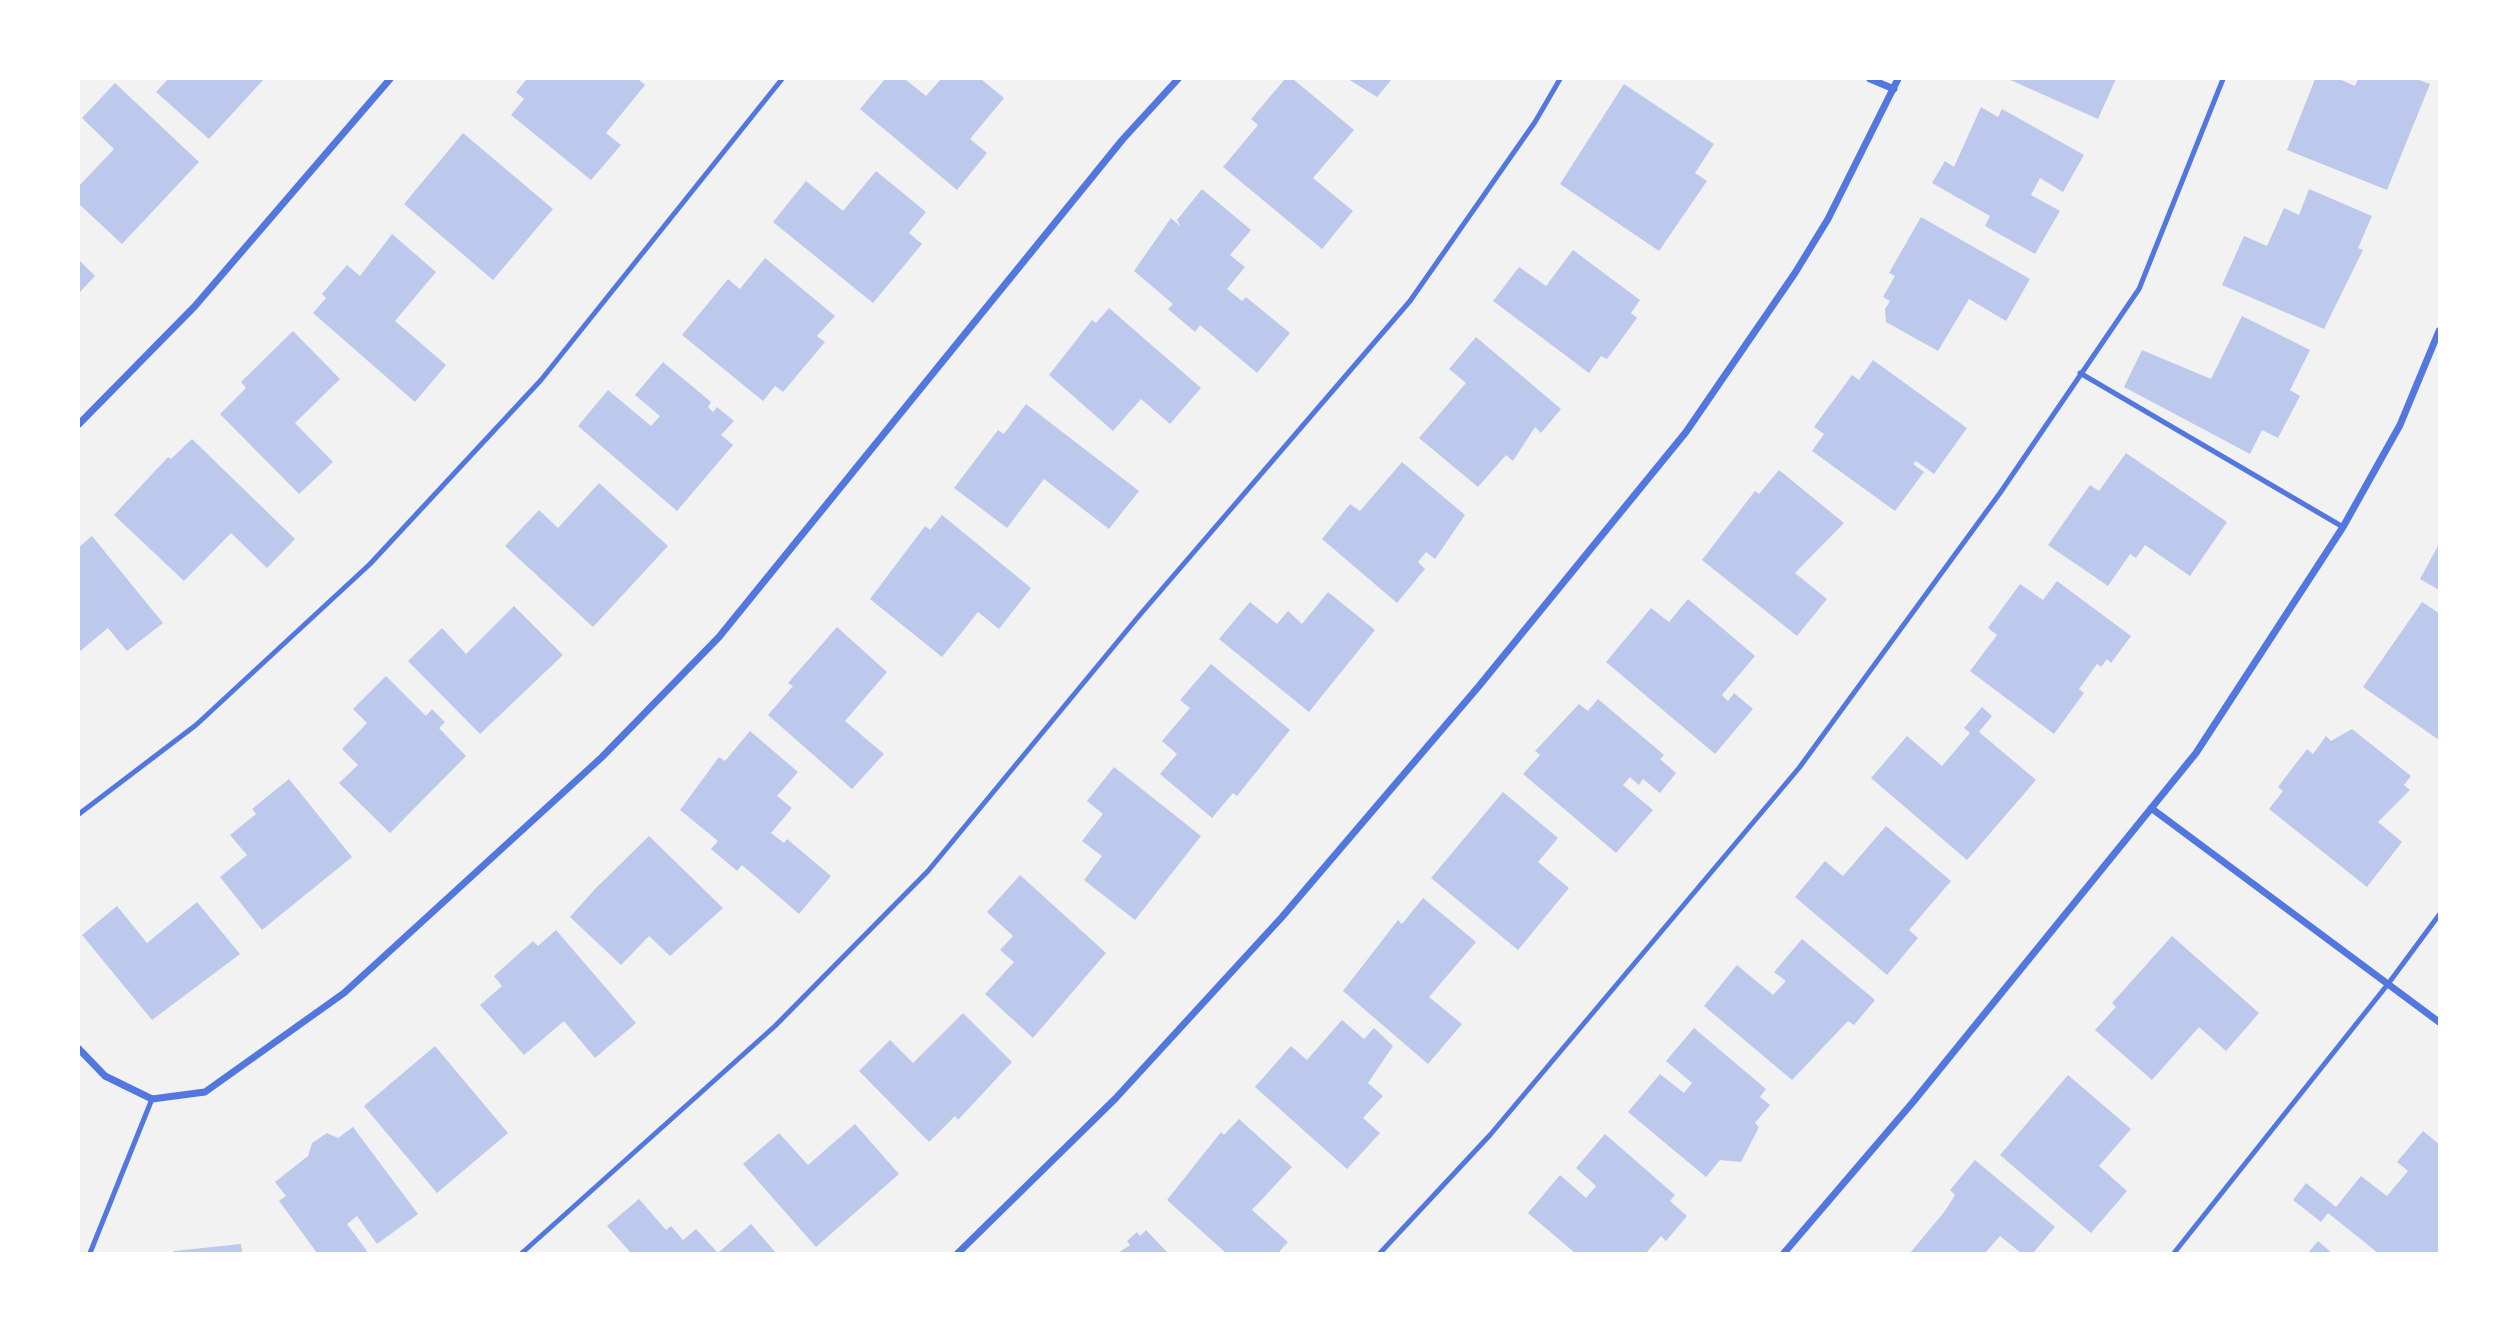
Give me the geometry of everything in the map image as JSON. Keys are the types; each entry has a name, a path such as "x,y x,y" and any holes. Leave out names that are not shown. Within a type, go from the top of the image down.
{"street":[{"path":"79,424 195,306 390,79"},
{"path":"79,1049 105,1076 152,1099 205,1092 344,993 602,757 710,647 1123,139 1178,79"},
{"path":"1870,79 1894,89"},
{"path":"958,1253 1115,1099 1282,917 1479,686 1686,432 1795,273 1828,219 1898,79"},
{"path":"1784,1253 1913,1102 2196,753 2343,527 2399,425 2439,331"},
{"path":"2151,808 2439,1022"}],"lane":[{"path":"79,814 196,724 370,564 541,380 782,79"},
{"path":"522,1253 775,1026 928,872 1138,617 1410,301 1535,122 1560,79"},
{"path":"1380,1253 1490,1135 1799,768 2000,493 2139,289 2223,79"},
{"path":"2080,373 2343,527"},
{"path":"2174,1253 2388,984 2439,915"},
{"path":"90,1253 152,1099"}],"building":[{"path":"168,79 264,79 209,139 156,92"},
{"path":"527,79 638,79 645,85 606,133 621,145 591,180 511,115 524,99 516,92"},
{"path":"885,79 905,79 926,96 941,79 981,79 1004,98 970,139 987,153 957,190 860,109"},
{"path":"1285,79 1293,79 1354,130 1313,178 1353,211 1322,249 1223,167 1258,125 1251,119"},
{"path":"1348,79 1392,79 1377,97"},
{"path":"2008,79 2116,79 2098,119"},
{"path":"2315,79 2339,79 2355,86 2358,79 2416,79 2430,84 2387,190 2287,150"},
{"path":"115,83 199,162 122,244 79,204 79,186 114,149 82,118"},
{"path":"1624,84 1714,144 1695,173 1707,181 1659,251 1560,184"},
{"path":"1981,107 1998,117 2002,109 2084,155 2063,192 2040,178 2031,195 2060,211 2035,254 1985,226 1990,216 1932,183 1945,161 1954,167"},
{"path":"463,133 553,209 493,280 404,204"},
{"path":"876,171 926,212 909,233 922,244 873,303 773,222 806,181 843,211"},
{"path":"1202,189 1251,230 1230,255 1245,267 1227,289 1242,301 1246,297 1290,333 1257,373 1200,325 1195,332 1168,309 1173,304 1134,271 1171,218 1181,227 1177,220"},
{"path":"2309,189 2372,216 2358,248 2363,250 2324,329 2222,285 2244,236 2267,246 2284,208 2299,215"},
{"path":"1921,217 2030,279 2006,321 1969,299 1938,351 1886,322 1885,309 1890,301 1883,297 1895,276 1889,273"},
{"path":"392,234 436,272 395,321 446,365 415,402 313,313 326,298 322,294 347,265 360,276"},
{"path":"1573,250 1640,300 1631,313 1637,318 1607,359 1601,356 1589,373 1493,301 1519,267 1546,286"},
{"path":"765,258 835,316 817,336 825,342 783,392 775,386 763,401 682,335 728,279 740,289"},
{"path":"79,260 95,276 79,293"},
{"path":"1109,308 1201,388 1170,424 1141,399 1113,431 1049,375 1092,320 1096,323"},
{"path":"2242,316 2310,350 2290,390 2300,396 2278,438 2262,430 2250,454 2124,387 2142,350 2211,379"},
{"path":"293,331 340,379 295,423 333,462 299,494 220,414 246,388 241,382"},
{"path":"1476,337 1561,409 1541,433 1535,427 1513,461 1506,455 1478,487 1419,438 1466,383 1449,369"},
{"path":"1873,360 1967,428 1934,474 1916,461 1913,464 1924,472 1895,511 1812,451 1824,434 1814,427 1852,375 1859,380"},
{"path":"663,362 711,402 708,407 713,412 717,407 734,421 721,435 733,445 677,511 578,426 608,390 651,426 660,416 635,395"},
{"path":"1026,404 1139,491 1109,529 1044,479 1007,528 954,488 998,430 1004,434"},
{"path":"192,439 295,539 267,568 231,533 184,581 114,515 168,457 171,459"},
{"path":"2126,453 2227,522 2190,576 2145,545 2136,558 2130,554 2108,586 2048,545 2090,485 2099,491"},
{"path":"1402,462 1465,515 1435,559 1426,552 1418,562 1425,569 1397,603 1322,539 1350,504 1360,511"},
{"path":"1779,470 1844,523 1795,573 1827,599 1797,636 1702,560 1755,491 1759,494"},
{"path":"599,483 668,546 593,627 505,546 539,510 558,528"},
{"path":"942,515 1031,588 999,629 978,612 942,657 870,599 925,526 930,530"},
{"path":"92,536 163,623 127,651 108,628 79,652 79,547"},
{"path":"2439,544 2439,590 2420,579"},
{"path":"2057,581 2131,636 2111,663 2107,659 2101,667 2097,664 2079,689 2084,693 2054,734 1970,671 1997,635 1988,628 2020,584 2043,600"},
{"path":"1328,592 1375,630 1309,712 1219,639 1250,602 1277,624 1288,611 1302,624"},
{"path":"1688,599 1755,656 1722,695 1728,701 1734,693 1753,709 1715,754 1606,662 1651,608 1669,622"},
{"path":"2422,602 2439,613 2439,740 2363,687"},
{"path":"514,606 563,655 480,734 408,661 442,628 466,654"},
{"path":"837,627 887,672 845,721 884,754 852,789 768,715 793,686 788,683"},
{"path":"1211,664 1290,730 1237,796 1233,793 1212,818 1160,774 1177,754 1162,741 1190,708 1180,700"},
{"path":"386,676 426,716 432,709 445,722 439,728 466,756 390,833 339,783 358,765 342,749 367,723 353,709"},
{"path":"1598,699 1664,755 1660,759 1676,773 1660,793 1643,779 1639,785 1630,777 1623,785 1653,810 1616,853 1523,774 1540,755 1535,751 1579,704 1588,711"},
{"path":"1982,707 1992,716 1979,732 2036,780 1967,860 1871,778 1907,736 1942,766 1970,733 1964,728"},
{"path":"2352,729 2411,776 2404,785 2410,790 2378,822 2402,842 2367,887 2269,809 2283,791 2278,787 2307,749 2313,754 2326,736 2331,741"},
{"path":"750,731 798,772 777,796 792,808 771,833 784,843 787,839 831,876 799,914 742,865 737,871 711,849 718,841 680,810 719,757 725,761"},
{"path":"1114,767 1201,836 1135,920 1084,880 1102,856 1082,841 1103,814 1087,801"},
{"path":"289,779 352,857 262,930 220,877 247,855 230,835 256,814 252,809"},
{"path":"1503,792 1558,838 1538,862 1569,888 1518,950 1431,878"},
{"path":"1886,826 1951,881 1909,930 1918,938 1887,975 1795,897 1825,861 1843,876"},
{"path":"649,836 723,908 670,956 649,936 621,965 570,917"},
{"path":"1020,875 1106,953 1033,1038 985,994 1014,962 1000,950 1013,936 987,912"},
{"path":"1423,898 1476,942 1429,997 1462,1024 1428,1064 1343,991 1398,920 1402,924"},
{"path":"197,902 240,954 152,1020 82,935 117,906 147,943"},
{"path":"556,930 636,1023 595,1058 564,1021 524,1055 480,1005 502,986 494,976 533,941 538,946"},
{"path":"2172,936 2259,1013 2226,1051 2199,1027 2152,1080 2095,1030 2116,1007 2112,1003"},
{"path":"1802,939 1875,1000 1854,1025 1848,1021 1792,1080 1704,1006 1737,965 1773,995 1786,981 1774,972"},
{"path":"963,1013 1012,1062 958,1120 955,1116 929,1142 859,1071 890,1040 913,1063"},
{"path":"1342,1020 1364,1039 1374,1028 1393,1046 1368,1083 1383,1096 1363,1118 1380,1133 1347,1169 1255,1087 1291,1046 1307,1060"},
{"path":"1694,1028 1766,1089 1760,1097 1770,1105 1755,1123 1759,1127 1741,1162 1720,1160 1706,1177 1628,1112 1660,1074 1684,1093 1692,1083 1666,1061"},
{"path":"435,1046 508,1133 437,1193 364,1106"},
{"path":"2068,1075 2131,1129 2099,1166 2127,1191 2091,1233 2000,1155"},
{"path":"1239,1119 1292,1167 1252,1210 1288,1242 1278,1253 1226,1253 1167,1200 1221,1132 1224,1135"},
{"path":"855,1124 899,1174 816,1247 743,1164 779,1133 808,1165"},
{"path":"353,1127 418,1214 377,1244 357,1216 347,1224 367,1251 317,1253 279,1201 286,1196 275,1182 308,1156 312,1143 327,1133 338,1138"},
{"path":"2423,1131 2439,1144 2439,1253 2378,1253 2328,1213 2321,1222 2293,1200 2306,1183 2336,1207 2361,1176 2387,1196 2408,1171 2397,1162"},
{"path":"1605,1134 1675,1195 1670,1201 1687,1216 1666,1241 1661,1236 1646,1253 1575,1253 1528,1213 1560,1175 1586,1198 1596,1186 1576,1168"},
{"path":"1975,1160 2055,1227 2033,1253 2021,1253 2000,1236 1985,1253 1910,1253 1945,1211 1955,1195 1950,1190"},
{"path":"639,1199 666,1230 671,1226 683,1240 696,1229 718,1253 631,1253 607,1226"},
{"path":"751,1224 776,1253 718,1253"},
{"path":"1146,1230 1168,1253 1118,1253 1130,1245 1127,1241 1137,1232 1140,1236"},
{"path":"2318,1241 2332,1253 2308,1253"},
{"path":"241,1244 242,1253 174,1253 174,1251"}]}
